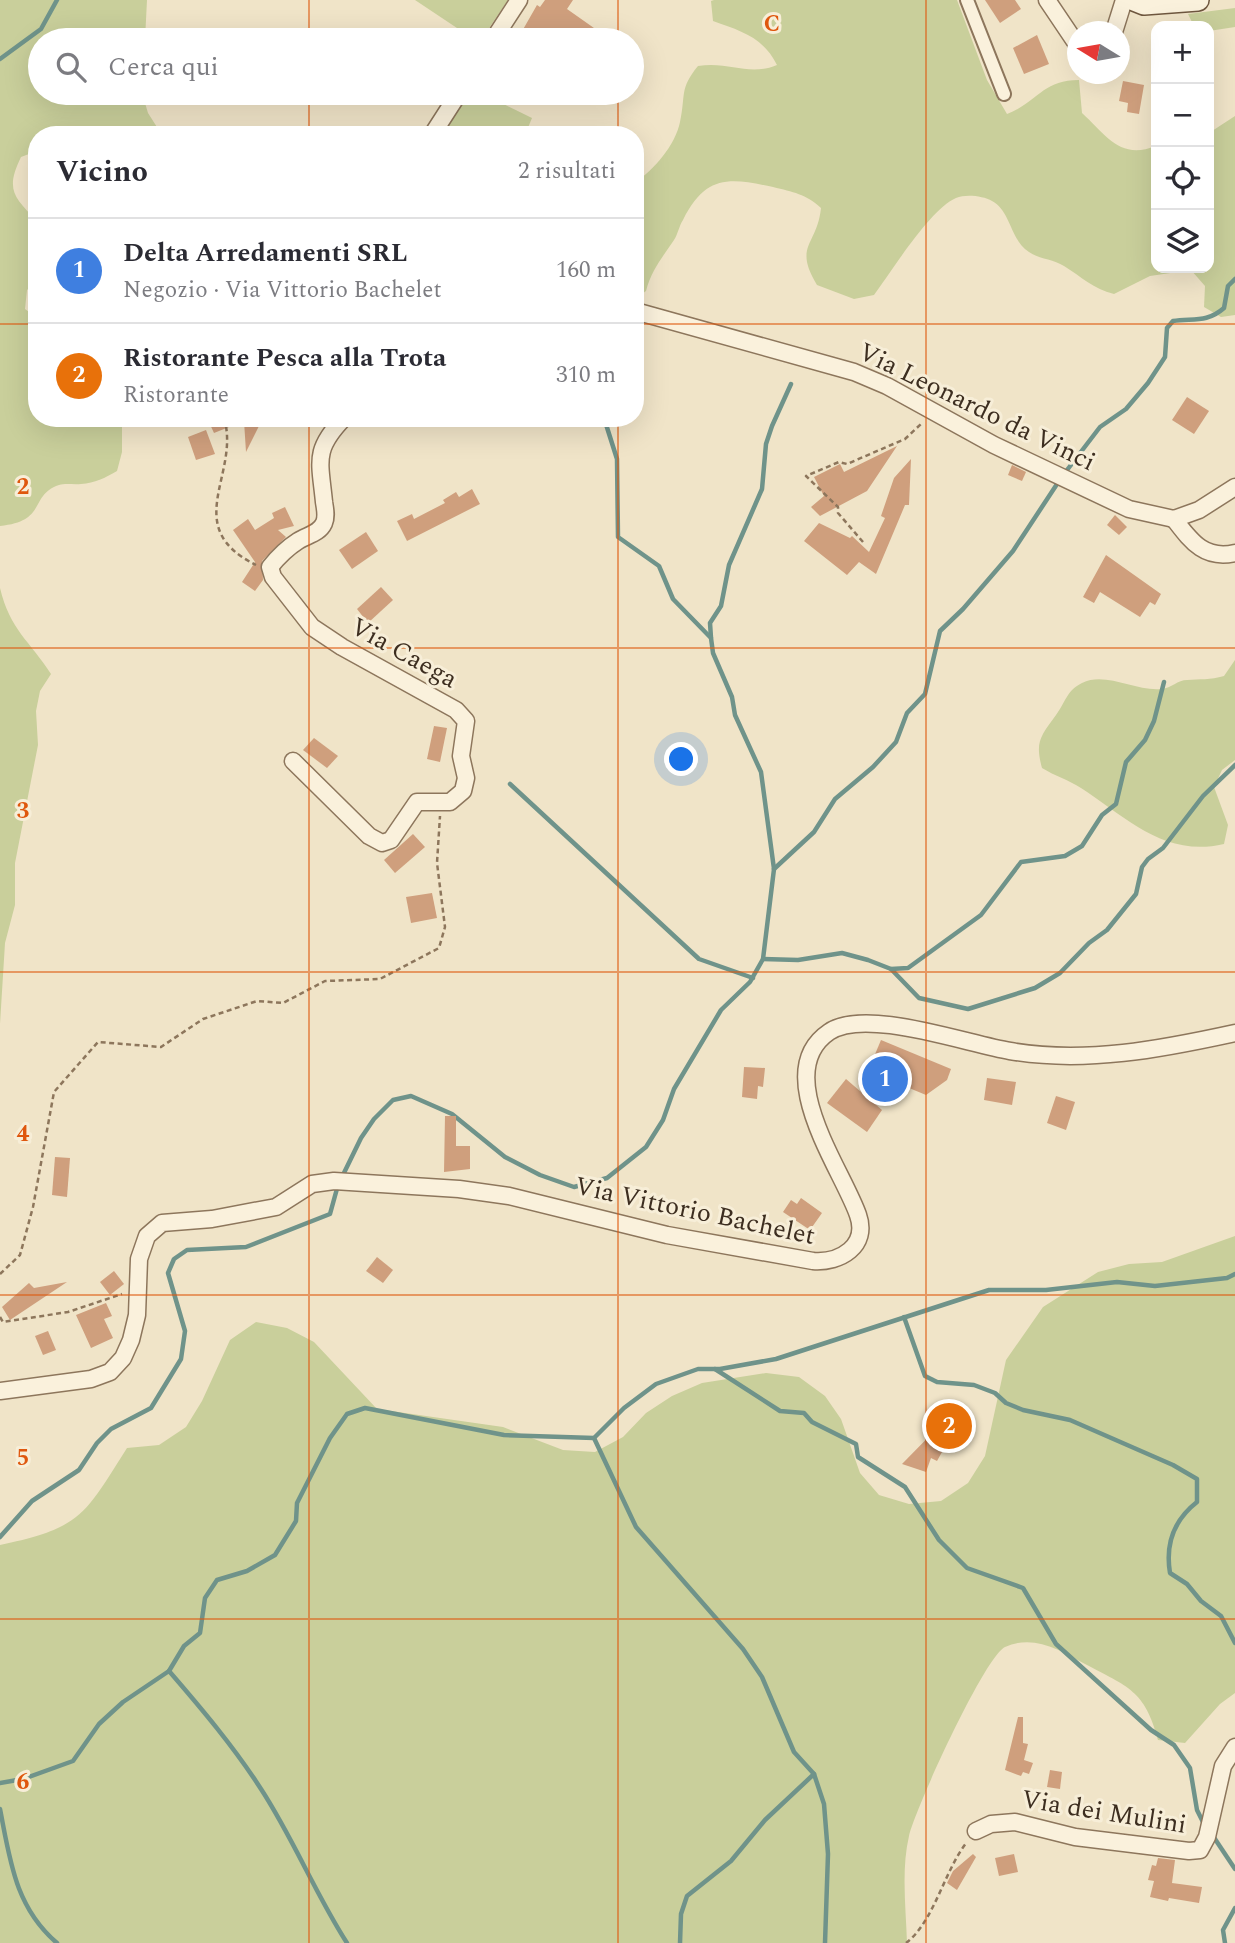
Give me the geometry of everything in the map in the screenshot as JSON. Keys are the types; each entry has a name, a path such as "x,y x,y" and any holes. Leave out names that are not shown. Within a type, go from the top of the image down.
{"main road":[{"path":"1133,0 1144,4 1172,4 1198,0"}],"street":[{"path":"501,28 519,0"},
{"path":"967,0 1004,94"},
{"path":"1047,0 1067,31"},
{"path":"1117,21 1124,0"},
{"path":"438,126 451,105"},
{"name":"Via Leonardo da Vinci","path":"644,314 854,372 994,445 1129,509 1174,519"},
{"path":"271,573 270,567 287,549 323,526 326,518 319,474 320,452 327,436 336,427"},
{"path":"1235,487 1199,510 1174,519 1197,547 1214,554 1235,553"},
{"name":"Via Caega","path":"271,573 312,627 342,648 456,710 466,721 461,756 466,784 460,795 440,803 417,802 391,839 382,843 369,836 293,761"},
{"name":"Via Vittorio Bachelet","path":"0,1391 91,1379 110,1372 123,1358 131,1340 137,1315 139,1259 147,1236 162,1223 183,1219 212,1219 276,1207 312,1184 334,1181 459,1189 509,1196 667,1235 828,1262 844,1257 856,1245 860,1231 859,1217 813,1116 806,1087 813,1052 828,1032 842,1025 859,1023 1011,1052 1101,1055 1139,1052 1235,1032"},
{"name":"Via dei Mulini","path":"976,1831 990,1824 1015,1822 1075,1837 1189,1851 1200,1850 1207,1837 1223,1766 1235,1747"}],"path":[{"path":"863,542 838,513 838,507 806,476 839,462 847,464 905,439 932,411"},
{"path":"226,427 229,441 214,506 217,523 236,552 271,573"},
{"path":"0,1274 20,1255 33,1207 54,1093 98,1042 161,1047 203,1019 257,1001 283,1003 325,981 380,979 439,948 445,927 437,863 440,803"},
{"path":"0,1317 3,1322 13,1323 41,1314 68,1312 124,1293 139,1279"},
{"path":"906,1943 918,1931 934,1906 954,1859 976,1831"}],"green space":[{"path":"0,0 147,0 146,28 28,28 28,105 146,105 156,126 28,126 28,154 21,157 13,185 14,192 28,211 28,289 25,309 28,311 28,427 122,427 122,452 117,471 91,483 64,484 50,489 25,519 0,526"},
{"path":"415,0 508,0 489,28 457,28"},
{"path":"714,0 957,0 987,80 1007,114 1048,88 1067,81 1067,84 1079,84 1082,113 1107,137 1123,148 1144,150 1151,148 1151,273 1170,273 1150,276 1114,294 1100,289 1060,264 1029,252 1018,240 998,206 988,199 969,196 956,198 935,214 874,295 854,299 817,285 810,272 807,253 821,208 793,192 732,181 710,187 692,205 644,292 644,175 674,140 686,87 692,74 698,66 720,65 757,70 777,65 758,41 713,21 711,1"},
{"path":"1235,8 1235,27 1214,30 1214,21 1192,21 1188,14"},
{"path":"461,105 505,105 532,118 529,126 448,126"},
{"path":"1235,116 1235,315 1221,317 1204,307 1205,286 1194,273 1214,273 1214,130"},
{"path":"0,588 9,615 51,674 40,691 36,711 38,745 15,863 15,905 5,943 0,1024"},
{"path":"1235,660 1235,760 1222,770 1214,787 1228,825 1224,844 1202,847 1164,840 1130,822 1076,785 1042,768 1040,740 1070,693 1082,683 1101,679 1142,688 1162,689 1184,680 1224,676"},
{"path":"1235,1236 1235,1693 1220,1704 1185,1743 1158,1740 1141,1700 1124,1685 1046,1645 1026,1642 1005,1647 995,1657 967,1704 914,1820 905,1862 907,1943 0,1943 0,1545 27,1539 64,1525 78,1516 89,1504 127,1448 159,1445 186,1427 202,1401 230,1340 256,1322 287,1328 314,1342 377,1409 503,1427 563,1450 595,1452 623,1437 646,1413 672,1396 702,1383 766,1373 799,1377 825,1396 841,1419 860,1473 879,1495 909,1504 941,1501 968,1483 985,1456 1006,1360 1043,1307 1098,1272 1129,1264 1162,1262"}],"building":[{"path":"545,0 573,0 567,9 594,28 524,28 537,5 540,7"},
{"path":"985,0 1015,0 1021,9 1000,23"},
{"path":"1037,35 1049,64 1024,74 1013,48"},
{"path":"1122,84 1144,85 1139,114 1127,112 1128,103 1119,101"},
{"path":"1187,397 1209,411 1194,434 1172,420"},
{"path":"211,427 229,427 214,433"},
{"path":"244,427 258,427 246,452"},
{"path":"206,430 215,454 196,460 188,437"},
{"path":"897,446 867,491 820,516 811,507 824,496 814,477 840,464 844,472"},
{"path":"911,459 909,505 905,505 876,574 859,562 847,575 804,541 819,523 850,538 852,536 869,552 885,518 881,516 894,478"},
{"path":"1012,465 1026,472 1022,481 1008,475"},
{"path":"472,489 480,504 407,541 397,521 412,514 414,519 445,503 443,500 456,492 459,497"},
{"path":"285,507 294,526 278,530 286,537 262,561 263,580 255,591 242,582 255,562 233,530 248,519 255,530 274,518 272,513"},
{"path":"1115,515 1127,527 1119,535 1107,525"},
{"path":"366,532 378,551 352,569 339,550"},
{"path":"1106,555 1161,594 1155,605 1150,602 1140,617 1100,592 1094,603 1083,597"},
{"path":"381,587 393,600 368,623 357,609"},
{"path":"434,726 447,728 440,762 427,759"},
{"path":"314,738 338,756 327,768 303,750"},
{"path":"413,834 425,847 395,873 384,860"},
{"path":"432,893 437,918 411,923 406,897"},
{"path":"881,1040 951,1069 947,1080 926,1095 868,1071"},
{"path":"744,1067 765,1068 763,1087 758,1086 757,1099 742,1097"},
{"path":"987,1078 1016,1082 1012,1105 984,1100"},
{"path":"846,1079 882,1110 867,1132 827,1103"},
{"path":"1056,1096 1075,1102 1066,1130 1047,1123"},
{"path":"445,1116 456,1116 456,1146 470,1146 470,1169 444,1172"},
{"path":"55,1157 70,1158 67,1197 52,1195"},
{"path":"801,1198 822,1213 810,1230 783,1212 791,1200 797,1204"},
{"path":"377,1257 393,1270 383,1283 366,1271"},
{"path":"114,1271 124,1284 110,1295 100,1282"},
{"path":"67,1282 10,1320 2,1307 29,1283 34,1288"},
{"path":"106,1303 112,1316 104,1319 113,1338 91,1348 76,1315"},
{"path":"48,1331 56,1350 43,1355 35,1336"},
{"path":"955,1410 966,1421 947,1443 937,1461 931,1458 926,1472 902,1464"},
{"path":"1018,1717 1023,1717 1023,1743 1028,1744 1024,1760 1033,1763 1029,1774 1023,1772 1021,1776 1005,1770"},
{"path":"1050,1770 1062,1772 1060,1789 1047,1787"},
{"path":"973,1854 976,1857 957,1890 947,1883 953,1871"},
{"path":"1014,1854 1018,1872 999,1876 995,1858"},
{"path":"1158,1858 1175,1860 1172,1883 1202,1887 1199,1903 1150,1897 1154,1881 1148,1880 1152,1865 1156,1866"}],"waterway":[{"path":"42,28 57,0"},
{"path":"0,59 28,39"},
{"path":"1064,474 1100,427 1126,409 1148,383 1165,357 1167,328 1173,321 1206,318 1218,313 1224,308 1228,286 1235,279"},
{"path":"711,638 710,623 721,606 729,565 762,489 766,444 791,384"},
{"path":"342,1177 361,1138 374,1119 393,1100 411,1096 452,1114 505,1157 540,1175 574,1187 607,1178 646,1147 663,1120 674,1089 721,1010 750,982 763,959 774,869 761,772 735,715 732,697 713,653 711,638 673,599 659,566 618,537 617,459 607,427"},
{"path":"774,869 814,832 835,799 873,767 896,742 907,713 925,694 940,631 963,609 1013,551 1059,481"},
{"path":"891,969 908,968 981,915 1021,862 1065,856 1082,846 1102,815 1116,804 1126,762 1145,740 1154,721 1164,682"},
{"path":"763,959 798,960 842,953 891,969 919,998 968,1009 1035,988 1060,973 1089,943 1107,930 1136,894 1142,867 1148,859 1163,848 1203,796 1235,765"},
{"path":"510,784 699,959 753,978"},
{"path":"0,1537 32,1501 79,1470 97,1443 111,1429 151,1408 181,1359 185,1331 168,1273 174,1259 187,1250 246,1247 330,1214 338,1185"},
{"path":"0,1783 23,1779 73,1761 99,1724 123,1702 169,1671 184,1646 200,1633 205,1598 217,1580 247,1571 275,1555 296,1521 297,1503 330,1438 347,1414 365,1408 504,1435 594,1438 624,1408 656,1384 698,1369 720,1369 776,1359 989,1290 1046,1290 1117,1282 1155,1286 1227,1278 1235,1274"},
{"path":"904,1317 925,1376 937,1382 974,1385 995,1393 1006,1403 1023,1410 1070,1420 1173,1465 1197,1479 1197,1502 1182,1516 1170,1542 1170,1573 1187,1584 1201,1601 1221,1616 1235,1643"},
{"path":"715,1369 780,1411 804,1413 812,1422 856,1444 858,1457 905,1487 939,1540 967,1568 1023,1588 1056,1644 1151,1730 1174,1745 1190,1768 1197,1810 1204,1824"},
{"path":"594,1438 636,1527 743,1649 762,1677 794,1752 814,1774 824,1804 828,1854 825,1943"},
{"path":"169,1671 228,1743 261,1789 347,1943"},
{"path":"680,1943 681,1914 687,1896 731,1861 765,1820 814,1774"},
{"path":"0,1809 16,1882 32,1914 57,1943"},
{"path":"1213,1836 1235,1869"},
{"path":"1225,1943 1223,1930 1235,1908"}],"place":[{"name":"Delta Arredamenti SRL","path":"885,1079"},
{"name":"Ristorante Pesca alla Trota","path":"949,1426"}]}
